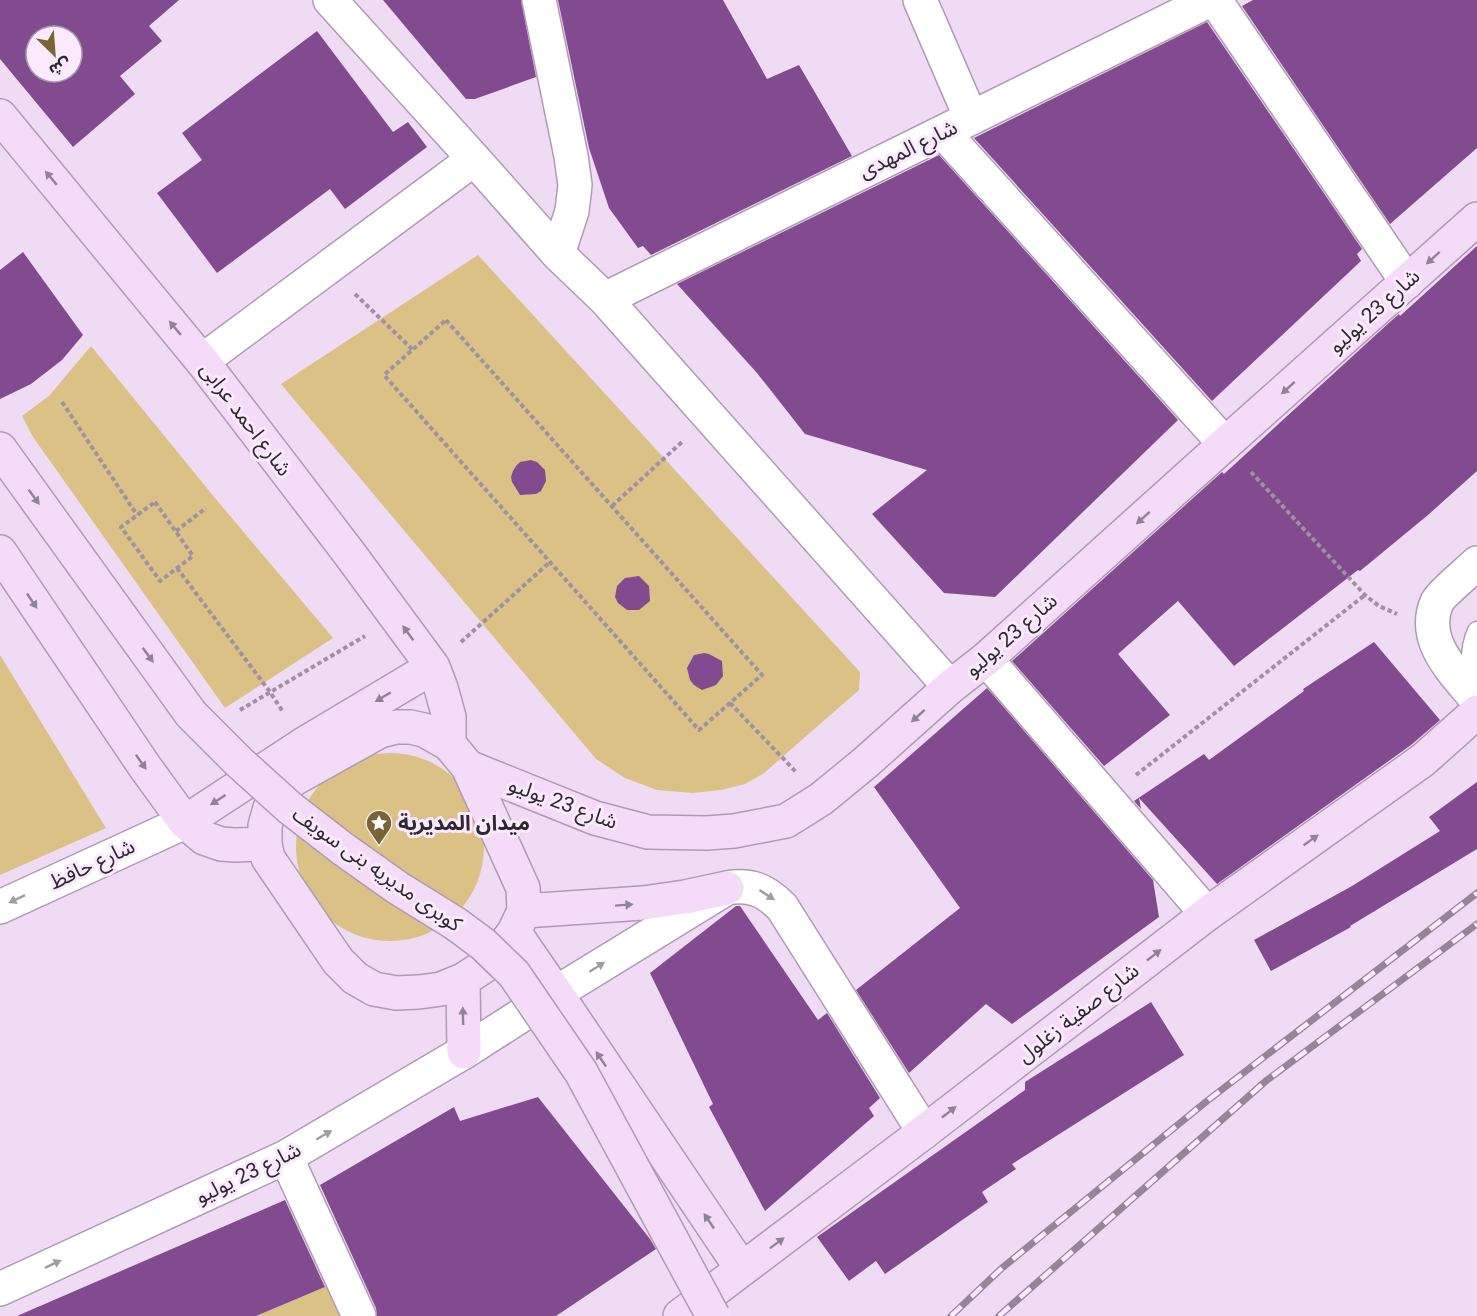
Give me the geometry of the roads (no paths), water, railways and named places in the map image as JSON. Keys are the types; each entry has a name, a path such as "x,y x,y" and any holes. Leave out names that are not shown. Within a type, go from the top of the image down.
{"main road":[{"name":"شارع احمد عرابى","path":"0,116 202,361 433,666 441,688 458,756"},
{"name":"شارع 23 يوليو","path":"265,844 270,808 292,780 380,731 396,728 424,730 458,756 595,818 648,832 734,831 786,821 821,799 866,763 950,687 986,659 1477,219"},
{"name":"كوبرى مديريه بنى سويف","path":"0,449 191,714 290,808 398,888 483,944 514,974 581,1072 713,1304"},
{"path":"0,552 145,767 185,822 204,837 222,844 265,844 268,858 338,961 354,978 374,989 396,993 419,992 441,988 462,980 500,951 519,921 524,888 458,756"},
{"path":"185,822 304,744 433,666"},
{"name":"شارع صفية زغلول","path":"680,1316 713,1304 742,1269 1207,914 1423,760 1477,712"},
{"path":"519,921 685,897 727,888"},
{"path":"519,921 556,993 742,1269"},
{"path":"489,961 624,1161 713,1304"},
{"path":"462,980 464,1052"},
{"path":"624,1161 655,1139"}],"street":[{"path":"330,0 558,254 605,299 950,687"},
{"path":"539,0 575,185 572,211 558,254"},
{"path":"920,0 957,125 1225,444"},
{"name":"شارع المهدى","path":"605,299 1210,0"},
{"path":"1215,0 1407,282"},
{"path":"202,361 474,159"},
{"path":"1477,563 1438,600 1433,617 1433,635 1437,647 1443,658 1477,698"},
{"path":"986,659 1207,914"},
{"name":"شارع حافظ","path":"0,907 185,822"},
{"path":"727,888 739,886 755,888 770,896 782,907 924,1132"},
{"name":"شارع 23 يوليو","path":"0,1288 286,1157 464,1052 727,888"},
{"path":"286,1157 359,1316"}],"lane":[{"path":"1477,631 1471,655 1471,673 1477,698"}],"railway":[{"path":"951,1316 1002,1268 1207,1101 1477,893"},
{"path":"999,1316 1267,1080 1477,924"}],"place":[{"name":"ميدان المديرية","path":"379,846"}]}
